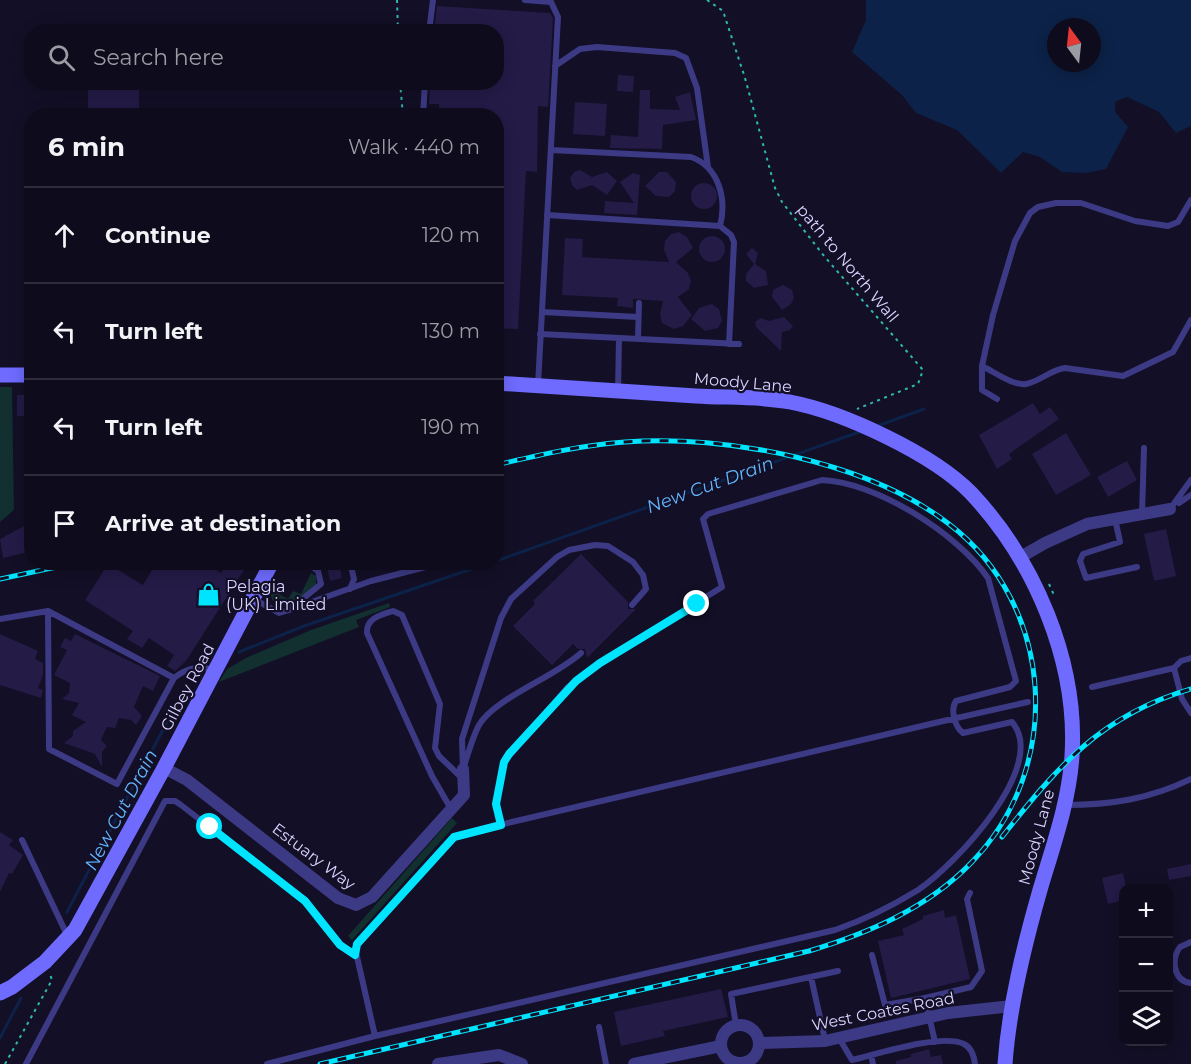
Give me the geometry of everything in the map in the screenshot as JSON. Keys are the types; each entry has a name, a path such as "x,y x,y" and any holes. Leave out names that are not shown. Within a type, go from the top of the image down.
{"street":[{"path":"0,375 24,375"},
{"name":"Moody Lane","path":"504,384 789,402 857,420 934,465 969,492 997,525 1020,558 1045,609 1063,668 1072,737 1065,805 1038,900 1012,1006 1005,1064"},
{"path":"1020,558 1087,524 1142,515 1173,507"},
{"name":"Gilbey Road","path":"0,993 12,987 45,962 75,930 164,768 268,570"},
{"name":"Estuary Way","path":"164,768 187,780 338,898 356,905 372,897 464,795 463,775"},
{"name":"West Coates Road","path":"759,1043 825,1041 927,1018 1012,1006"},
{"path":"736,1025 752,1028 759,1043 753,1058 737,1063 726,1057 721,1046 722,1035 736,1025"},
{"path":"634,1064 721,1046"},
{"path":"438,1064 499,1055 522,1064"}],"lane":[{"path":"430,24 433,0"},
{"path":"525,0 551,2 555,5 558,16 538,386"},
{"path":"555,66 580,49 597,47 675,53 686,58 697,88 708,168 721,191 720,226"},
{"path":"423,108 425,90"},
{"path":"550,150 691,158 708,168"},
{"path":"998,399 982,390 982,366 993,315 1015,241 1030,213 1038,207 1056,203 1081,203 1135,221 1168,226 1178,222 1191,200"},
{"path":"547,215 720,226 731,235 734,242 729,344"},
{"path":"638,339 639,303"},
{"path":"542,312 638,317"},
{"path":"982,366 1020,384 1026,384 1065,368 1123,376 1173,352 1191,320"},
{"path":"540,334 739,344"},
{"path":"618,391 619,338"},
{"path":"1142,515 1144,448"},
{"path":"267,1064 375,1036 835,930 885,908 919,889 971,842 992,816 1016,770 1020,747 1012,722 963,733 958,729 952,709 956,701 1010,687 1016,681 988,578 981,567 948,538 917,516 879,496 837,481 822,480 708,514 703,519 722,587 600,663 567,688 504,762 496,804 501,825"},
{"path":"1173,507 1191,480"},
{"path":"1173,507 1191,495"},
{"path":"1115,518 1120,542 1083,554 1080,561 1086,578 1137,567"},
{"path":"463,775 462,739 501,618 511,599 569,550 595,545 621,552 643,575 646,589 632,605"},
{"path":"289,610 321,584 316,570"},
{"path":"350,589 354,579 352,570"},
{"path":"253,598 279,613 417,570"},
{"path":"48,611 49,749 117,784 174,678 188,669 200,667 216,670"},
{"path":"0,619 48,611 174,678"},
{"path":"451,810 432,776 367,633 369,622 375,618 393,611 402,615 440,704 435,748 439,756 463,775"},
{"path":"463,775 478,727 484,718 556,672 581,653"},
{"path":"1092,687 1174,668 1182,661 1191,658"},
{"path":"1174,668 1182,699 1191,713"},
{"path":"375,1036 355,955 357,944 454,837 1028,702"},
{"path":"1065,805 1114,804 1138,800 1191,779"},
{"path":"26,1064 165,801 175,801 181,805 305,901 340,945 355,955"},
{"path":"22,840 68,938"},
{"path":"872,956 885,1005 971,987 982,971 967,899 970,893"},
{"path":"1191,942 1178,949 1174,959 1178,977 1185,983 1191,983"},
{"path":"736,1025 731,994 838,971"},
{"path":"811,977 825,1041"},
{"path":"925,998 927,1018 935,1042"},
{"path":"599,1027 606,1064"},
{"path":"839,1038 852,1060 945,1040 965,1044 973,1053 975,1064"},
{"path":"871,1055 873,1064"}],"path":[{"path":"397,0 398,24"},
{"name":"path to North Wall","path":"707,0 723,11 746,78 775,188 782,202 824,256 923,370 918,384 857,409 857,420"},
{"path":"401,90 402,108"},
{"path":"1046,579 1055,597"},
{"path":"5,1064 52,980 45,962"}],"green space":[{"path":"0,387 12,387 14,510 0,522"},
{"path":"311,573 316,576 316,585 290,606 286,607 273,601 268,589 272,582 282,587 279,594 288,599 293,591 301,594"},
{"path":"389,603 390,607 356,620 359,627 219,682 227,669 248,657 311,630"},
{"path":"452,818 457,823 352,940 348,936"}],"water":[{"path":"866,0 1191,0 1191,126 1176,133 1159,112 1127,97 1115,102 1115,112 1128,127 1106,169 1086,173 1062,172 1040,157 1023,152 1001,173 957,130 916,113 902,95 852,52 866,20"}],"building":[{"path":"437,6 550,13 553,18 548,107 538,106 537,172 526,171 518,329 504,328 504,108 439,108 439,104 429,104 430,90 504,90 504,24 435,24"},
{"path":"618,75 634,76 633,92 617,91"},
{"path":"88,90 139,90 139,108 88,108"},
{"path":"640,90 650,90 650,109 680,110 675,97 690,92 696,120 663,125 662,149 610,148 611,135 638,137"},
{"path":"575,102 607,104 605,136 573,134"},
{"path":"580,170 592,177 607,172 617,181 607,195 592,185 577,190 570,178 574,172"},
{"path":"659,172 667,172 676,182 675,191 669,197 656,196 645,186"},
{"path":"633,173 640,175 637,215 604,213 605,201 634,203 620,182"},
{"path":"704,183 713,187 717,196 713,205 704,209 695,205 691,196 695,187"},
{"path":"679,232 687,237 693,248 676,262 688,273 691,281 689,289 678,297 692,315 683,326 674,329 662,323 660,314 663,301 633,299 633,308 617,306 618,298 562,295 565,238 583,239 582,257 669,262 664,250 665,241 671,234"},
{"path":"712,236 721,240 725,249 721,258 712,262 703,258 699,249 703,240"},
{"path":"752,248 758,253 755,264 766,271 768,285 754,288 746,281 746,274 754,264 746,254"},
{"path":"783,285 792,290 794,298 791,304 782,310 772,297 773,290"},
{"path":"712,304 719,309 722,321 718,328 705,331 691,319 699,308"},
{"path":"784,317 793,326 790,330 782,332 781,351 756,327 755,322 761,318 769,321"},
{"path":"17,395 24,395 24,416 17,416"},
{"path":"1033,403 1040,414 1050,407 1059,419 1009,454 1012,459 997,469 979,435"},
{"path":"1066,433 1091,475 1056,495 1032,454"},
{"path":"1127,461 1137,480 1108,497 1097,477"},
{"path":"24,526 24,553 3,558 0,539"},
{"path":"1166,529 1176,576 1154,581 1144,534"},
{"path":"581,554 628,602 628,609 636,609 587,658 585,649 578,649 573,644 552,665 513,626 535,604 533,601"},
{"path":"104,570 118,570 143,585 152,570 217,570 221,573 223,570 244,570 186,661 175,671 167,666 174,655 149,638 142,648 127,639 133,631 85,600"},
{"path":"328,570 340,570 342,578 330,581"},
{"path":"0,634 38,651 35,659 43,663 43,675 38,688 43,690 41,698 0,685"},
{"path":"75,634 160,676 153,691 143,686 134,707 142,716 136,725 131,720 119,718 115,728 107,727 101,740 107,746 102,752 102,767 95,754 64,743 73,736 73,731 86,722 72,715 79,703 62,699 69,693 70,683 54,675 67,650 60,647 65,638 71,641"},
{"path":"0,832 13,840 9,845 23,855 12,874 9,873 0,892"},
{"path":"1191,864 1191,876 1169,880 1167,869"},
{"path":"1123,873 1125,884 1119,884 1119,901 1108,904 1102,878"},
{"path":"944,910 945,918 956,915 970,979 891,998 878,941 904,935 902,929 923,919 923,916"},
{"path":"721,989 728,1017 663,1031 665,1036 621,1046 614,1012"},
{"path":"929,1049 931,1057 941,1055 943,1064 896,1064 896,1061 911,1057 911,1054"}],"waterway":[{"name":"New Cut Drain","path":"877,426 924,409"},
{"name":"New Cut Drain","path":"504,558 862,431"},
{"name":"New Cut Drain","path":"239,652 304,626 468,570"},
{"name":"New Cut Drain","path":"67,912 175,707"},
{"name":"New Cut Drain","path":"0,1038 21,998"}],"railway":[{"path":"320,1064 809,951 854,936 917,906 955,878 972,862 1002,823 1023,780 1034,734 1035,687 1027,641 1010,597 984,558 949,524 916,502 879,484 838,469 750,448 707,443 664,441 609,443 504,463"},
{"path":"0,579 42,570"},
{"path":"1002,837 1042,788 1083,746 1131,713 1191,689"}],"place":[{"name":"Pelagia (UK) Limited","path":"208,595"}],"route":[{"path":"210,827 305,901 340,945 355,955 357,944 445,844 460,834 501,825 496,804 504,762 567,688 600,663 697,604"}]}
